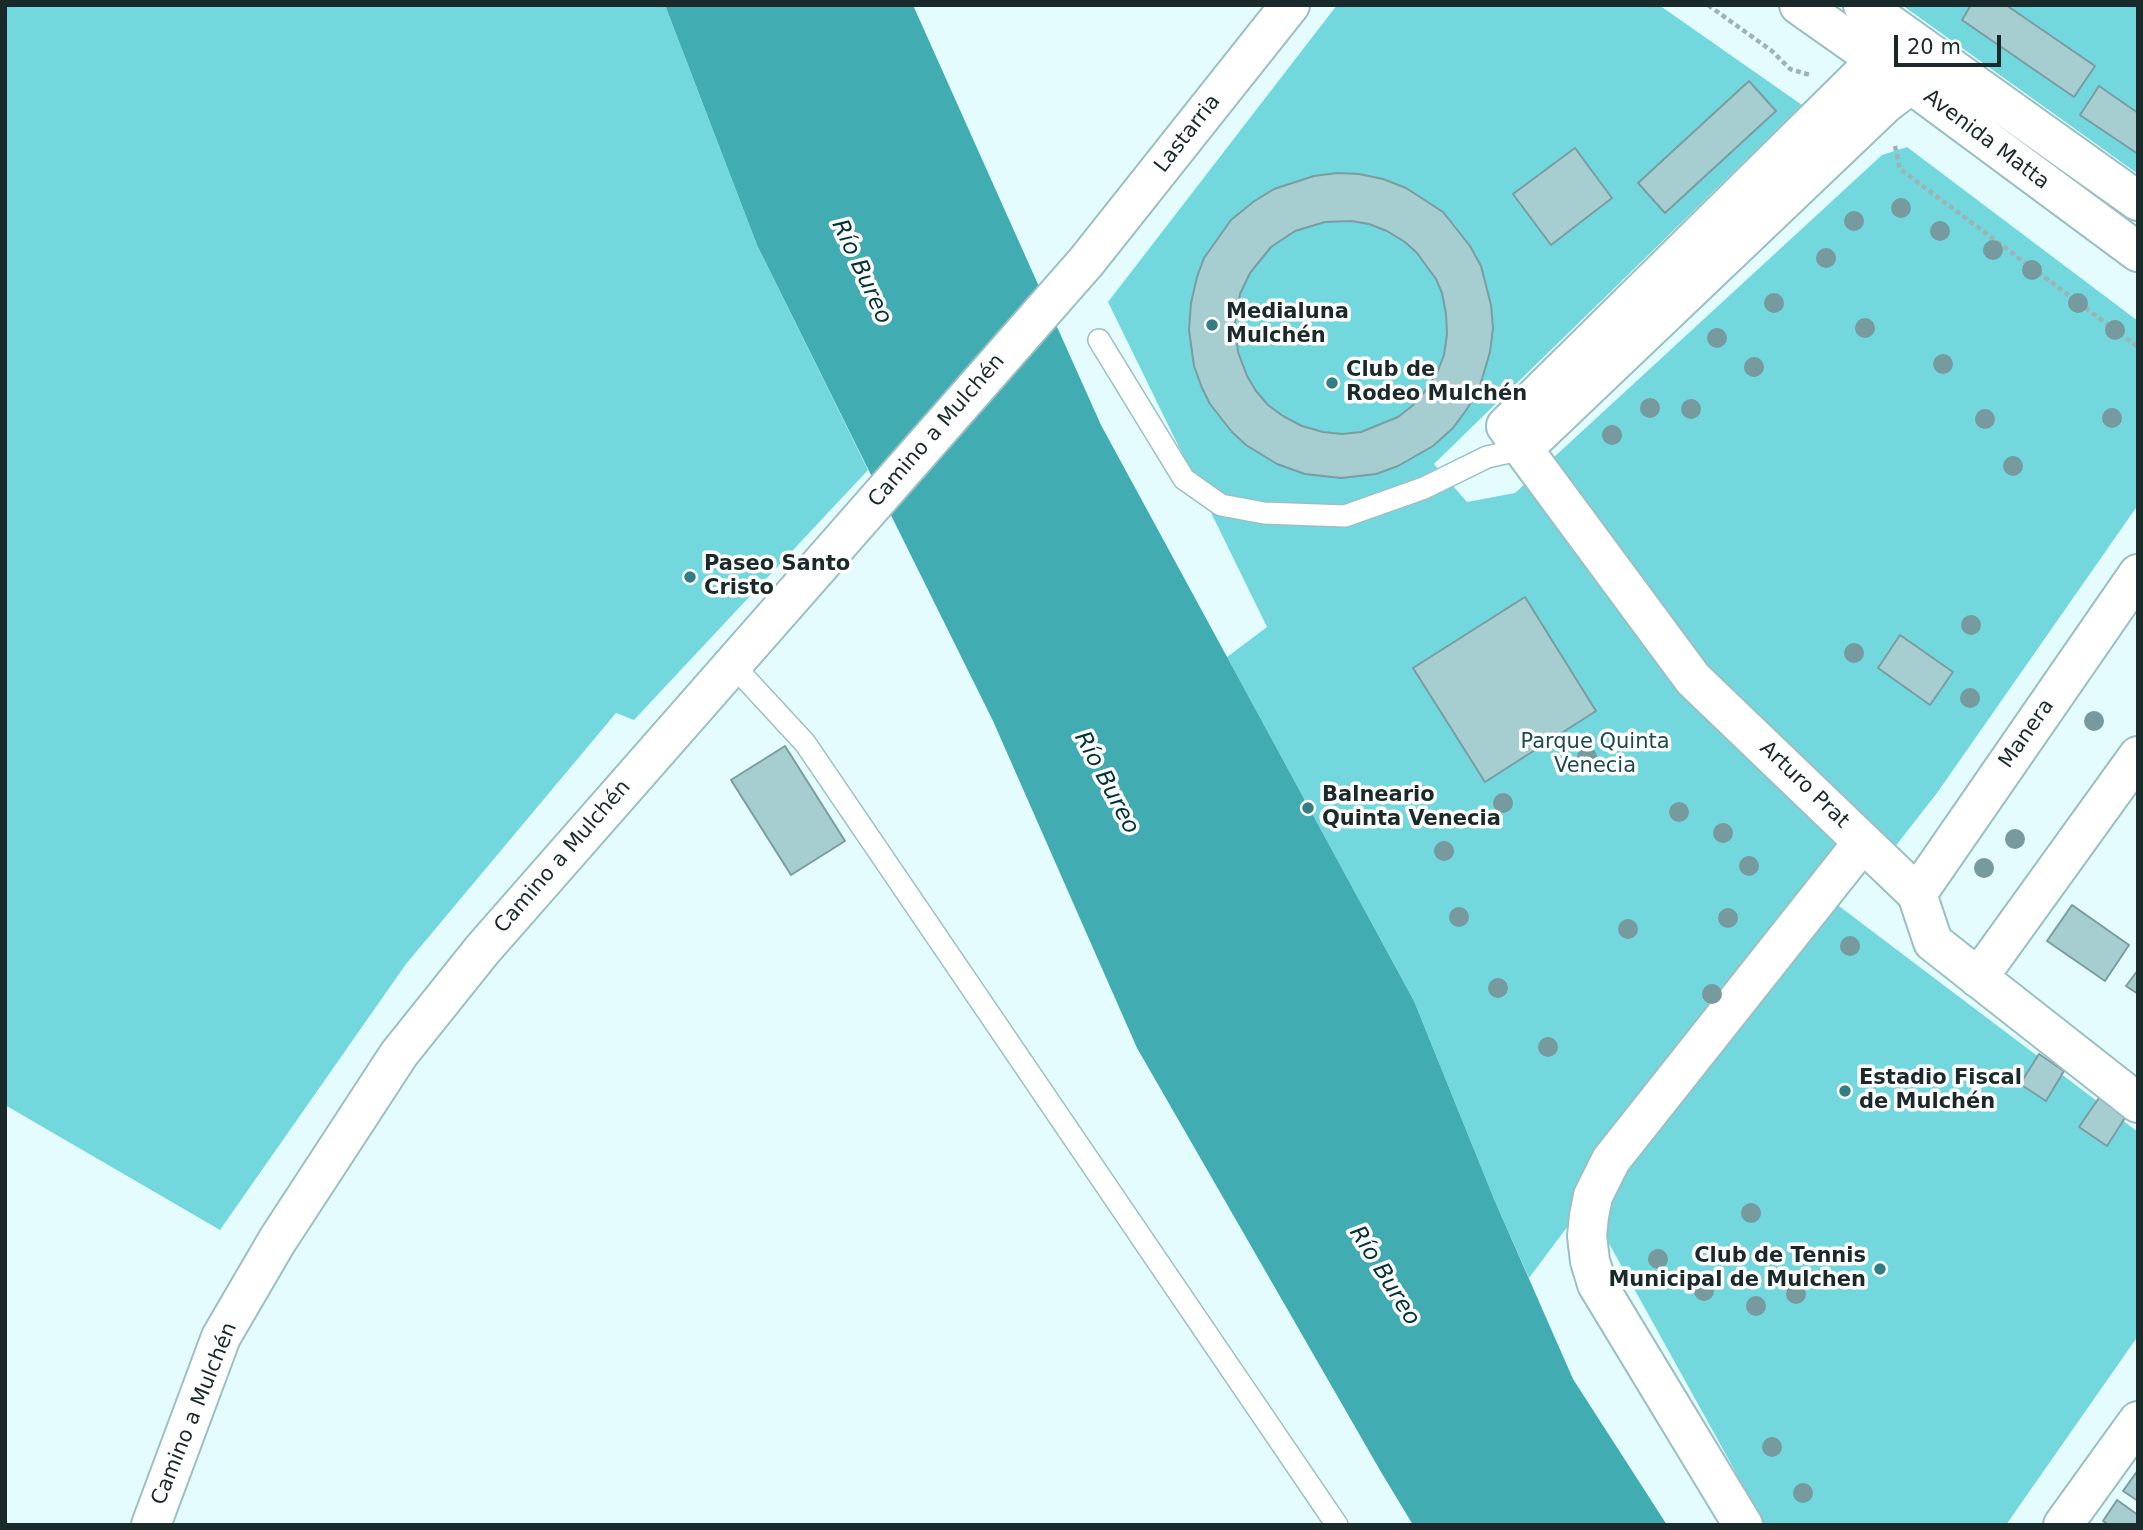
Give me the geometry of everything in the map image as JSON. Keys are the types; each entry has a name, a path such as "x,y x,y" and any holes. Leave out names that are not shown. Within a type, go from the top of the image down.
{"street":[{"name":"Lastarria","path":"1086,262 1290,5"},
{"name":"Avenida Matta","path":"1798,5 1863,73 1911,82 2138,201"},
{"name":"Avenida Matta","path":"1863,5 1903,34 1911,82 2138,252"},
{"path":"1505,444 1903,34"},
{"path":"1505,444 1911,82"},
{"name":"Camino a Mulchén","path":"151,1525 221,1337 277,1241 399,1054 483,949 1086,262"},
{"name":"Arturo Prat","path":"1505,444 1693,679 1917,894 1933,942 2138,1103"},
{"name":"Manera","path":"1917,894 2138,574"},
{"path":"1979,978 2138,756"},
{"path":"1743,1525 1597,1284 1590,1261 1587,1236 1589,1216 1593,1196 1611,1160 1863,842"},
{"path":"2063,1525 2138,1421"}],"lane":[{"path":"1099,340 1184,479 1220,505 1264,513 1345,516 1424,488 1505,444"},
{"path":"732,664 805,743 1338,1525"}],"path":[{"path":"1708,5 1772,51 1790,69 1863,73"},
{"path":"1911,82 1900,169 2138,347"}],"green space":[{"path":"5,5 665,5 757,245 868,470 634,720 616,713 406,964 220,1230 5,1105"},
{"name":"Parque Quinta Venecia","path":"1337,5 1659,5 1802,105 1434,464 1467,502 1515,493 1882,155 1907,147 2138,321 2138,505 1937,793 1891,852 1831,900 2138,1132 2138,1336 2006,1525 1765,1525 1586,1202 1529,1278 1414,1001 1227,657 1267,627 1108,302"},
{"path":"1902,5 2138,5 2138,174"}],"water":[{"name":"Río Bureo","path":"665,5 913,5 1101,425 1414,1001 1494,1199 1573,1379 1667,1525 1413,1525 1137,1048 993,721 757,245"}],"building":[{"path":"1971,5 2006,5 2095,66 2074,97 1962,20"},
{"path":"1749,81 1776,111 1665,213 1638,183"},
{"path":"2099,86 2138,113 2138,154 2080,115"},
{"path":"1575,148 1612,198 1551,245 1513,194"},
{"name":"Medialuna Mulchén","path":"1337,173 1383,179 1406,188 1443,212 1470,246 1481,266 1491,305 1493,328 1490,352 1479,389 1467,409 1453,428 1433,446 1398,466 1376,474 1341,478 1305,474 1277,464 1246,445 1232,432 1210,404 1194,366 1189,330 1191,303 1204,258 1231,220 1253,202 1274,189 1314,176","holes":["1351,221 1369,224 1405,242 1417,253 1436,279 1446,314 1444,355 1437,373 1425,391 1398,417 1361,432 1323,432 1302,426 1283,416 1268,405 1256,391 1238,352 1235,322 1240,294 1250,273 1271,247 1295,231 1325,222"]},
{"path":"1525,597 1596,711 1485,782 1413,668"},
{"path":"1900,635 1953,672 1930,705 1878,668"},
{"path":"785,746 845,841 791,875 731,780"},
{"path":"2072,905 2129,945 2105,981 2047,941"},
{"path":"2138,970 2138,994 2126,986"},
{"path":"2039,1054 2064,1071 2046,1101 2020,1084"},
{"path":"2103,1092 2130,1110 2107,1146 2079,1127"},
{"path":"2138,1470 2138,1501 2123,1491"},
{"path":"2117,1500 2138,1515 2138,1525 2109,1525 2103,1521"}],"place":[{"name":"Medialuna Mulchén","path":"1212,325"},
{"name":"Club de Rodeo Mulchén","path":"1332,383"},
{"name":"Paseo Santo Cristo","path":"690,577"},
{"name":"Balneario Quinta Venecia","path":"1308,808"},
{"name":"Estadio Fiscal de Mulchén","path":"1845,1091"},
{"name":"Club de Tennis Municipal de Mulchen","path":"1880,1269"}]}
